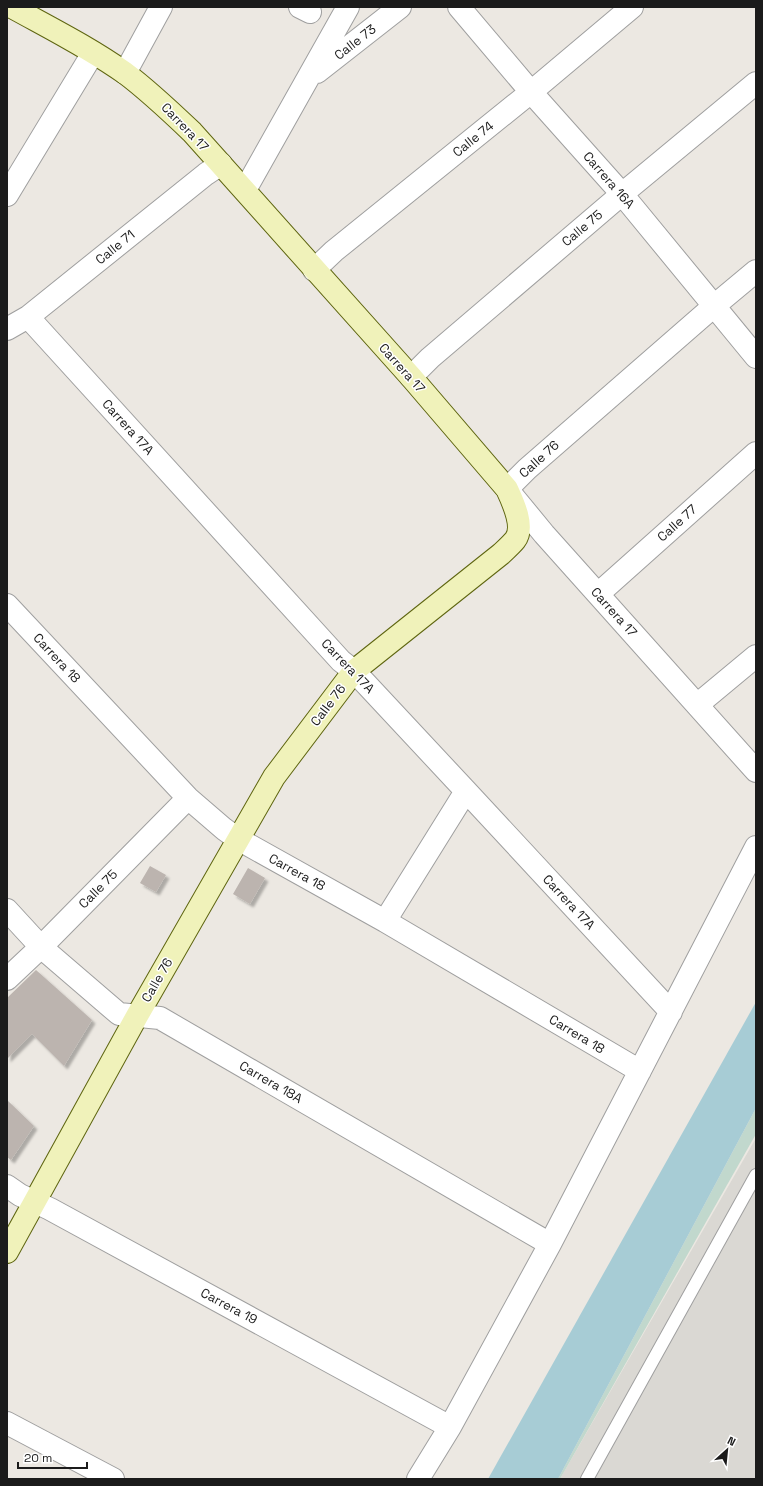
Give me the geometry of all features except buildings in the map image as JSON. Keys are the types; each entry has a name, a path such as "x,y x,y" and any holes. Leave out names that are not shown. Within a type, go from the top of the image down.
{"main road":[{"name":"Carrera 17","path":"12,7 125,73 160,101 192,132 411,377 507,489"},
{"name":"Calle 76","path":"7,1252 137,1016 274,777 354,671 501,554 516,540 518,517 516,507 507,489"}],"street":[{"path":"125,73 161,7"},
{"path":"245,190 348,7"},
{"name":"Calle 73","path":"309,77 400,7"},
{"name":"Carrera 16A","path":"459,7 531,92 622,194 756,357"},
{"name":"Calle 74","path":"314,270 334,251 531,92 632,7"},
{"path":"7,195 93,53"},
{"name":"Calle 75","path":"411,377 430,358 756,82"},
{"name":"Calle 71","path":"7,329 28,317 206,174 221,164"},
{"name":"Calle 76","path":"507,489 527,469 756,271"},
{"name":"Carrera 17A","path":"28,317 341,661 354,671 671,1012"},
{"name":"Calle 77","path":"598,594 756,453"},
{"name":"Carrera 17","path":"507,489 544,534 756,771"},
{"name":"Carrera 18","path":"7,605 188,798 224,829 238,839 385,921 640,1071"},
{"path":"698,705 756,656"},
{"path":"385,921 466,791"},
{"name":"Calle 75","path":"7,979 41,947 188,798"},
{"path":"418,1479 450,1427 550,1244 756,847"},
{"name":"Carrera 18A","path":"7,910 41,947 119,1014 160,1018 550,1244"},
{"name":"Carrera 19","path":"7,1186 20,1196 58,1213 450,1427"},
{"path":"7,1423 113,1479"}],"lane":[{"path":"587,1479 756,1175"}],"shaded area":[{"path":"756,1138 756,1479 560,1479"}],"green space":[{"path":"756,1108 756,1134 560,1479 558,1479"}],"water":[{"path":"756,1002 756,1108 558,1479 488,1479"}]}
